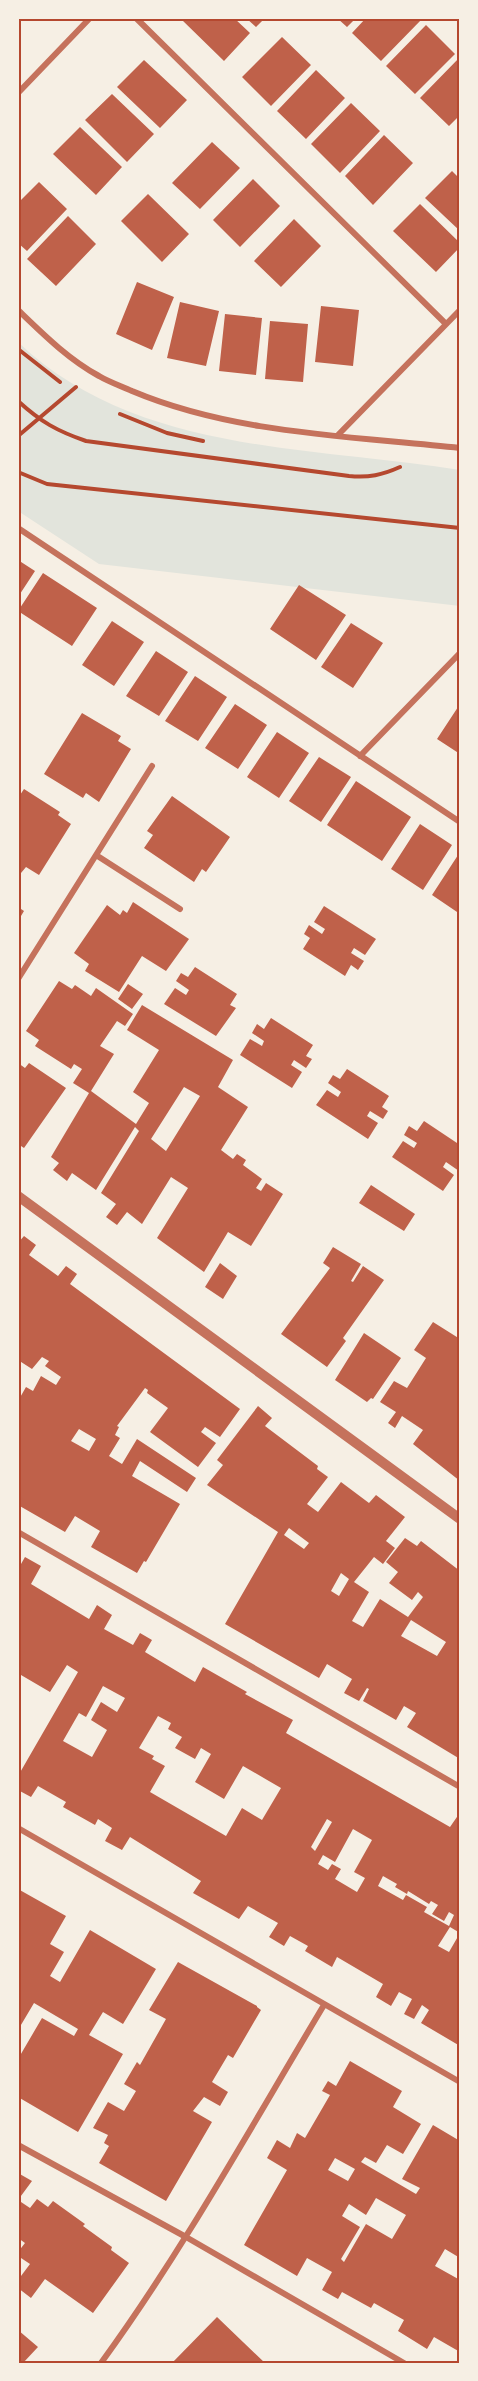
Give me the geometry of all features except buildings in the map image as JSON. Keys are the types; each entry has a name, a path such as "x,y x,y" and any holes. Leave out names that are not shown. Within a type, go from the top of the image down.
{"street":[{"path":"18,93 90,18"},
{"path":"136,18 446,324"},
{"path":"18,310 58,348 90,371 161,403 225,419 338,435 460,448"},
{"path":"338,435 460,310"},
{"path":"18,528 460,822"},
{"path":"360,756 460,653"},
{"path":"18,980 152,766"},
{"path":"96,855 180,909"},
{"path":"18,1196 460,1519"},
{"path":"18,1532 460,1787"},
{"path":"18,1828 460,2082"},
{"path":"101,2363 137,2313 186,2237 324,2005"},
{"path":"18,2145 186,2237 404,2363"}],"path":[{"path":"18,436 90,371"},
{"path":"18,401 38,420 86,441 369,478 401,466"},
{"path":"18,472 47,484 460,528"}],"shaded area":[{"path":"18,342 64,379 115,406 170,425 227,439 285,448 460,470 460,606 99,564 18,511"}]}
